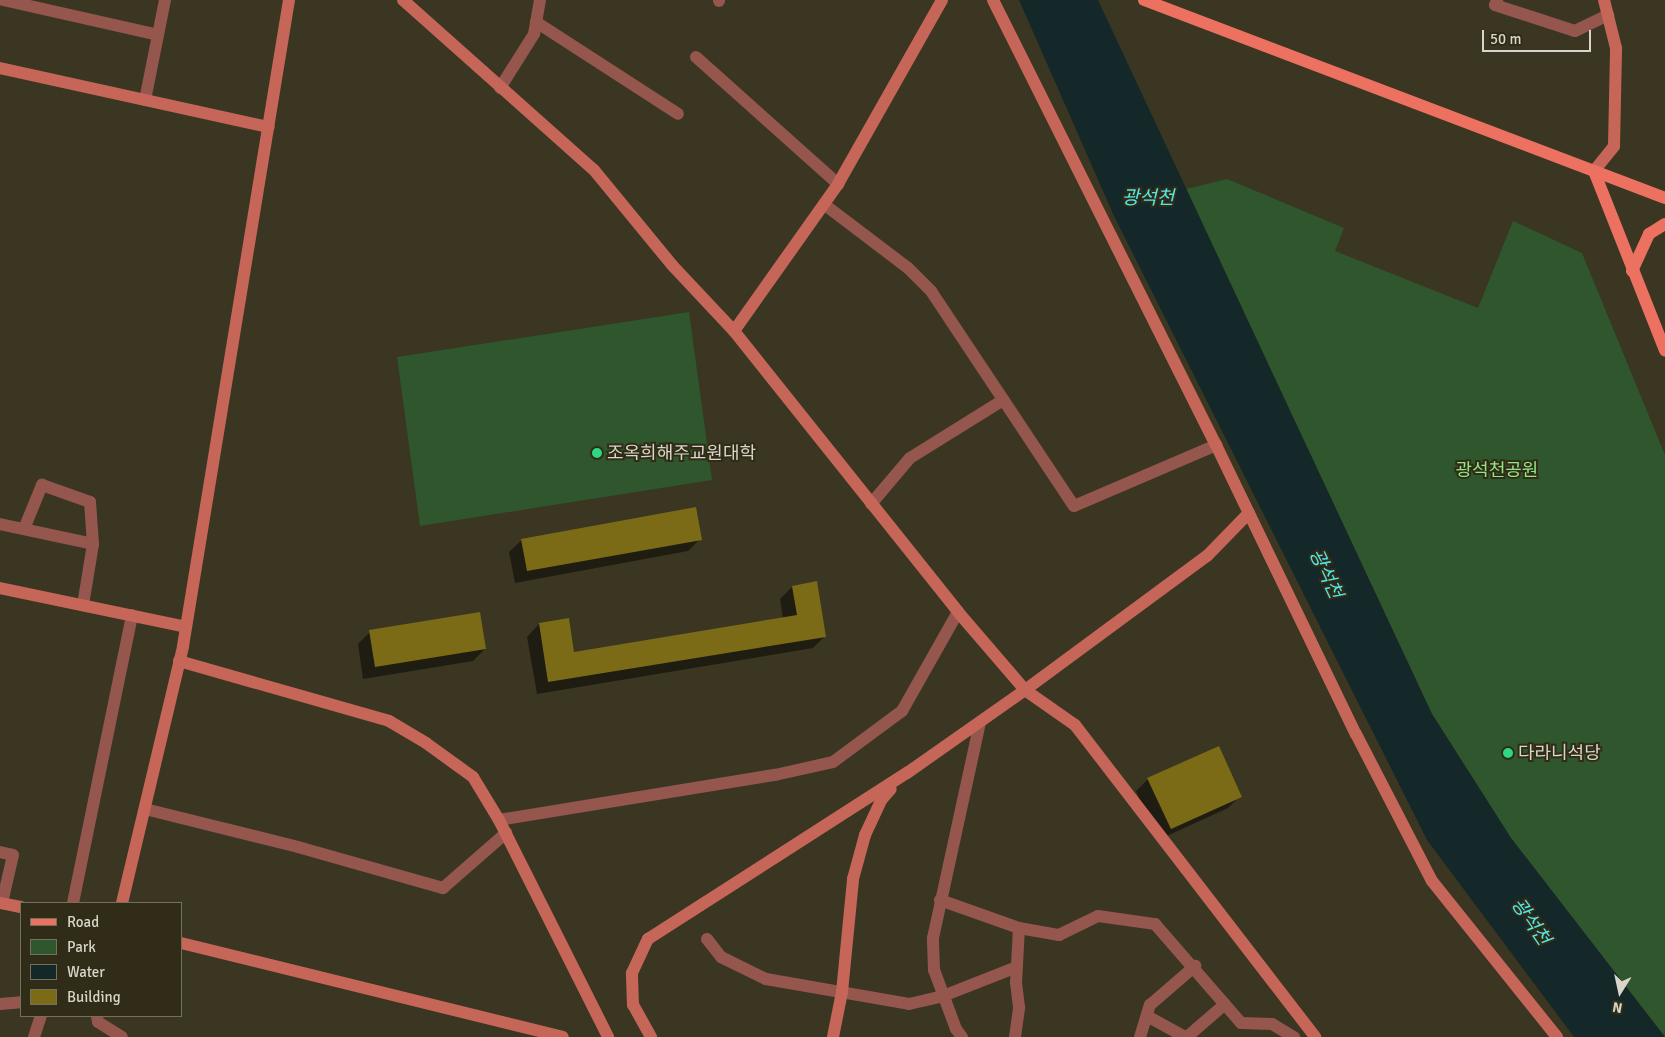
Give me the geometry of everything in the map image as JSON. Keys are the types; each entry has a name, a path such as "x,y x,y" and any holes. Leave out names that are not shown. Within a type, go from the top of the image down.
{"main road":[{"path":"1144,0 1665,198"},
{"path":"1594,171 1632,271 1665,350"},
{"path":"1632,271 1649,234 1665,224"}],"street":[{"path":"3,0 158,36"},
{"path":"145,100 165,0"},
{"path":"122,902 180,661 290,0"},
{"path":"403,0 594,170 672,264 734,331 958,612 1025,690 1075,725 1315,1037"},
{"path":"500,88 534,34 540,0"},
{"path":"734,331 825,205 942,0"},
{"path":"993,0 1216,445 1356,734 1432,880 1557,1037"},
{"path":"1496,0 1494,5 1576,31 1608,15"},
{"path":"1594,171 1614,146 1616,48 1604,0"},
{"path":"536,22 678,114"},
{"path":"696,57 838,184"},
{"path":"0,68 269,127"},
{"path":"825,205 908,268 930,291 1074,506 1216,445"},
{"path":"871,504 910,458 1003,400"},
{"path":"24,529 42,485 90,502 94,544 83,605"},
{"path":"651,1037 633,1005 632,974 648,939 907,773 980,722 1207,556 1249,513"},
{"path":"0,524 94,544"},
{"path":"0,588 186,627"},
{"path":"499,820 775,775 834,762 902,711 958,612"},
{"path":"73,902 132,615"},
{"path":"180,661 389,722 426,742 473,777 506,833 608,1037"},
{"path":"962,1037 956,1029 934,970 933,938 980,722"},
{"path":"833,1037 842,992 853,879 865,835 882,799 907,773"},
{"path":"145,809 298,847 443,888 506,833"},
{"path":"0,852 13,855 1,903 20,907"},
{"path":"940,900 1019,928 1059,935 1098,916 1155,924 1195,966 1241,1024 1272,1024 1294,1037"},
{"path":"1015,1037 1019,1007 1017,966 1019,928"},
{"path":"707,939 721,957 766,979 909,1004 943,996 1017,966"},
{"path":"182,943 563,1037"},
{"path":"1140,1037 1150,1005 1195,966"},
{"path":"0,1004 20,1002"},
{"path":"1147,1016 1186,1037 1225,1004"},
{"path":"34,1037 41,1017"},
{"path":"97,1017 98,1022 122,1037"}],"green space":[{"name":"광석천공원","path":"1227,179 1344,228 1335,251 1478,308 1513,221 1582,253 1665,455 1665,1037 1511,838 1432,714 1186,189"},
{"path":"689,312 712,480 420,526 397,357"}],"water":[{"name":"광석천","path":"1019,0 1098,0 1432,714 1511,838 1665,1037 1574,1037 1427,840 1114,216"}],"building":[{"path":"696,507 702,540 527,571 521,539"},
{"path":"817,581 826,637 548,682 539,623 569,618 574,652 797,615 792,586"},
{"path":"480,612 486,649 375,667 369,630"},
{"path":"1219,746 1242,797 1171,829 1147,778"}],"place":[{"name":"조옥희해주교원대학","path":"597,453"},
{"name":"다라니석당","path":"1508,753"}]}
